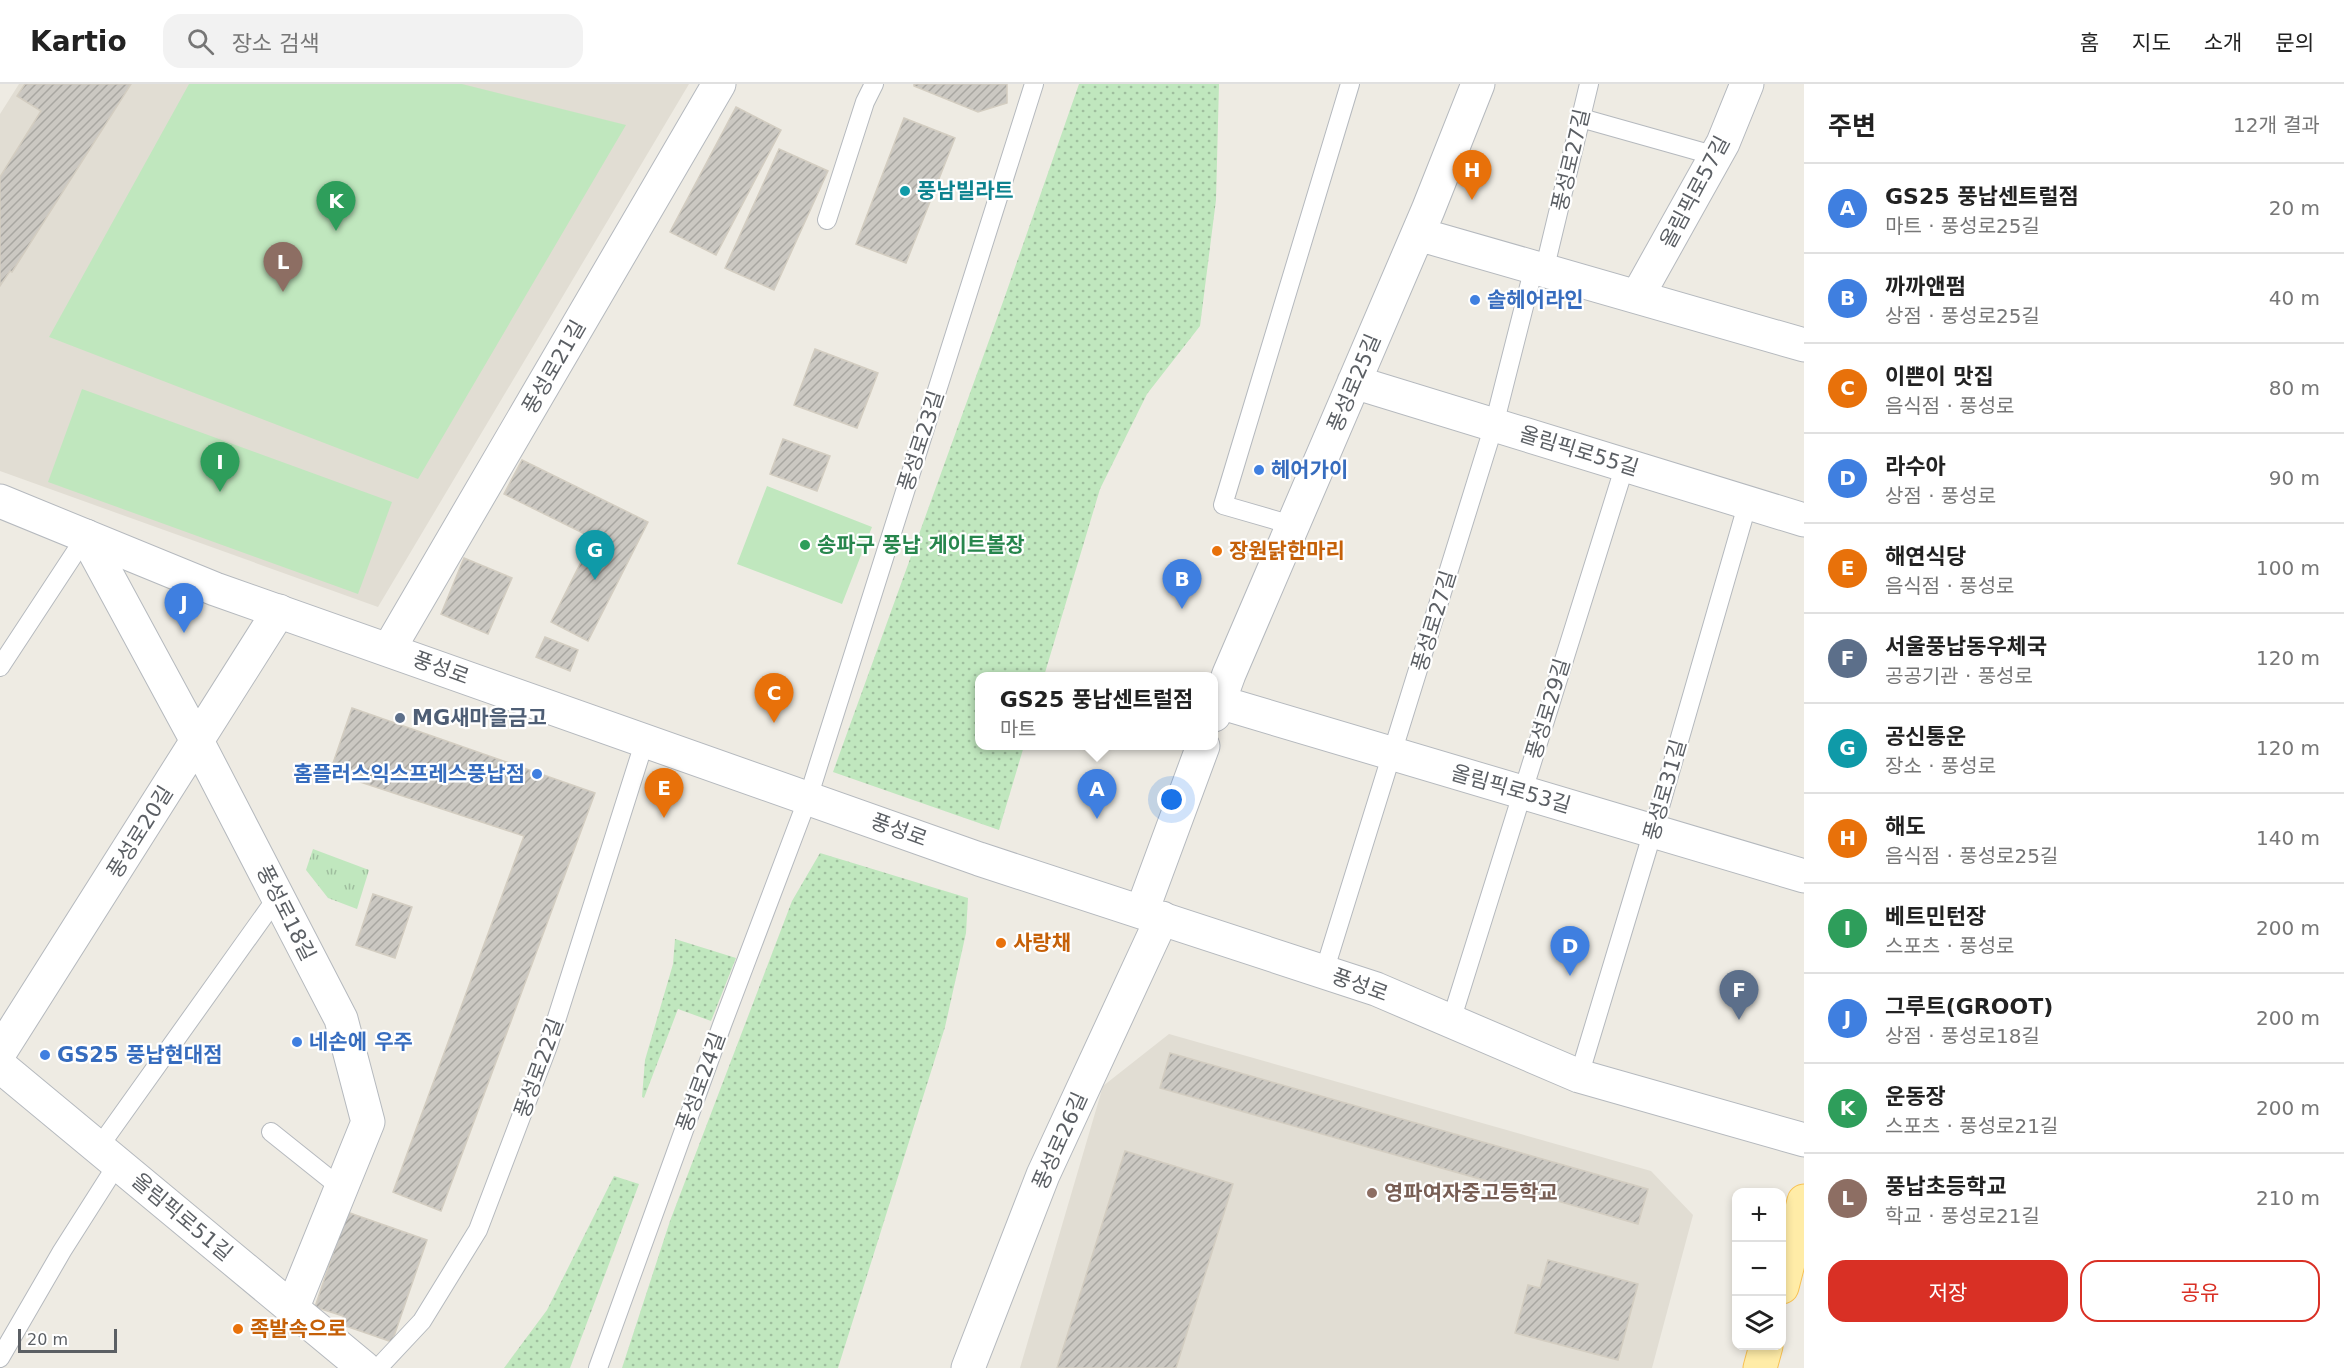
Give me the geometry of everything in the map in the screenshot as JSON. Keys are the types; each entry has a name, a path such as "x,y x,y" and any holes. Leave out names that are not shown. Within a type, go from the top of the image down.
{"main road":[{"path":"1786,1271 1804,1201"},
{"path":"1760,1368 1765,1350"}],"street":[{"name":"풍성로21길","path":"389,649 719,84"},
{"name":"풍성로25길","path":"1218,704 1292,525 1418,234 1478,84"},
{"name":"올림픽로57길","path":"1637,297 1716,156 1747,84"},
{"path":"1418,234 1804,345"},
{"name":"올림픽로55길","path":"1354,382 1804,520"},
{"name":"풍성로","path":"0,501 215,589 979,859 1376,989 1579,1076 1804,1140"},
{"name":"풍성로18길","path":"86,536 197,741 341,1019 368,1122 292,1309"},
{"name":"풍성로20길","path":"0,1052 279,611"},
{"name":"올림픽로53길","path":"1218,710 1393,754 1804,876"},
{"path":"1152,915 1202,750"},
{"name":"풍성로26길","path":"968,1368 1043,1175 1152,915"},
{"name":"올림픽로51길","path":"0,1066 364,1368"}],"lane":[{"path":"827,220 865,102 874,84"},
{"name":"풍성로23길","path":"808,798 1034,84"},
{"path":"1292,525 1223,505 1350,84"},
{"name":"풍성로27길","path":"1324,972 1494,425 1589,84"},
{"path":"1581,118 1716,156"},
{"name":"풍성로29길","path":"1451,1022 1625,465"},
{"name":"풍성로31길","path":"1579,1076 1748,502"},
{"path":"0,668 86,536"},
{"name":"풍성로22길","path":"378,1368 422,1321 478,1230 548,1046 645,740"},
{"name":"풍성로24길","path":"598,1368 722,1025 808,798"},
{"path":"0,1358 62,1251 109,1155 278,896"},
{"path":"272,1132 341,1188"}],"shaded area":[{"path":"19,84 689,84 378,607 0,471 0,114"},
{"name":"영파여자중고등학교","path":"1169,1034 1651,1171 1693,1215 1652,1368 1020,1368 1103,1086"}],"green space":[{"path":"189,84 462,84 626,125 418,479 49,337"},
{"path":"1079,84 1219,84 1216,200 1200,326 1147,394 1100,489 1045,672 975,672 975,750 1023,750 999,830 833,772"},
{"path":"82,389 392,502 358,594 48,482"},
{"name":"송파구 풍납 게이트볼장","path":"767,486 872,527 842,604 737,564"},
{"path":"313,849 369,870 357,909 328,898 306,870"},
{"path":"820,853 968,898 966,933 945,1027 838,1368 622,1368 670,1221 792,901"},
{"path":"675,939 736,958 711,1021 678,1009 644,1098 642,1097 645,1060 673,964"},
{"path":"614,1176 639,1184 570,1368 504,1368 547,1310"}],"building":[{"path":"25,84 131,84 12,272 10,271 0,286 0,177 41,111 17,96"},
{"path":"914,84 1007,84 1007,103 978,112 914,86"},
{"path":"736,107 781,130 716,255 670,232"},
{"name":"풍남빌라트","path":"904,118 955,138 906,263 856,244"},
{"path":"779,149 828,171 774,290 725,268"},
{"path":"815,349 878,373 857,428 794,405"},
{"path":"783,439 830,456 817,491 770,474"},
{"path":"522,460 648,522 588,641 551,622 593,538 504,494"},
{"path":"464,558 512,578 488,634 441,614"},
{"path":"545,637 578,650 570,671 536,657"},
{"path":"352,708 595,793 441,1211 393,1192 524,836 330,772"},
{"path":"373,894 412,907 395,958 356,945"},
{"path":"1170,1053 1648,1189 1638,1224 1160,1088"},
{"path":"1125,1151 1233,1184 1176,1368 1057,1368"},
{"path":"347,1212 427,1240 392,1342 340,1324 343,1316 315,1307"},
{"path":"1548,1260 1638,1284 1618,1360 1515,1333 1528,1285 1540,1288"}],"place":[{"name":"풍남빌라트","path":"905,191"},
{"name":"해도","path":"1472,200"},
{"name":"운동장","path":"336,231"},
{"name":"풍납초등학교","path":"283,292"},
{"name":"솔헤어라인","path":"1475,300"},
{"name":"헤어가이","path":"1259,470"},
{"name":"베트민턴장","path":"220,492"},
{"name":"송파구 풍납 게이트볼장","path":"805,545"},
{"name":"장원닭한마리","path":"1217,551"},
{"name":"공신통운","path":"595,580"},
{"name":"까까앤펌","path":"1182,609"},
{"name":"그루트(GROOT)","path":"184,633"},
{"name":"MG새마을금고","path":"400,718"},
{"name":"이쁜이 맛집","path":"774,723"},
{"name":"홈플러스익스프레스풍납점","path":"537,774"},
{"name":"해연식당","path":"664,818"},
{"name":"GS25 풍납센트럴점","path":"1097,819"},
{"name":"사랑채","path":"1001,943"},
{"name":"라수아","path":"1570,976"},
{"name":"서울풍납동우체국","path":"1739,1020"},
{"name":"네손에 우주","path":"297,1042"},
{"name":"GS25 풍납현대점","path":"45,1055"},
{"name":"영파여자중고등학교","path":"1372,1193"},
{"name":"족발속으로","path":"238,1329"}]}
